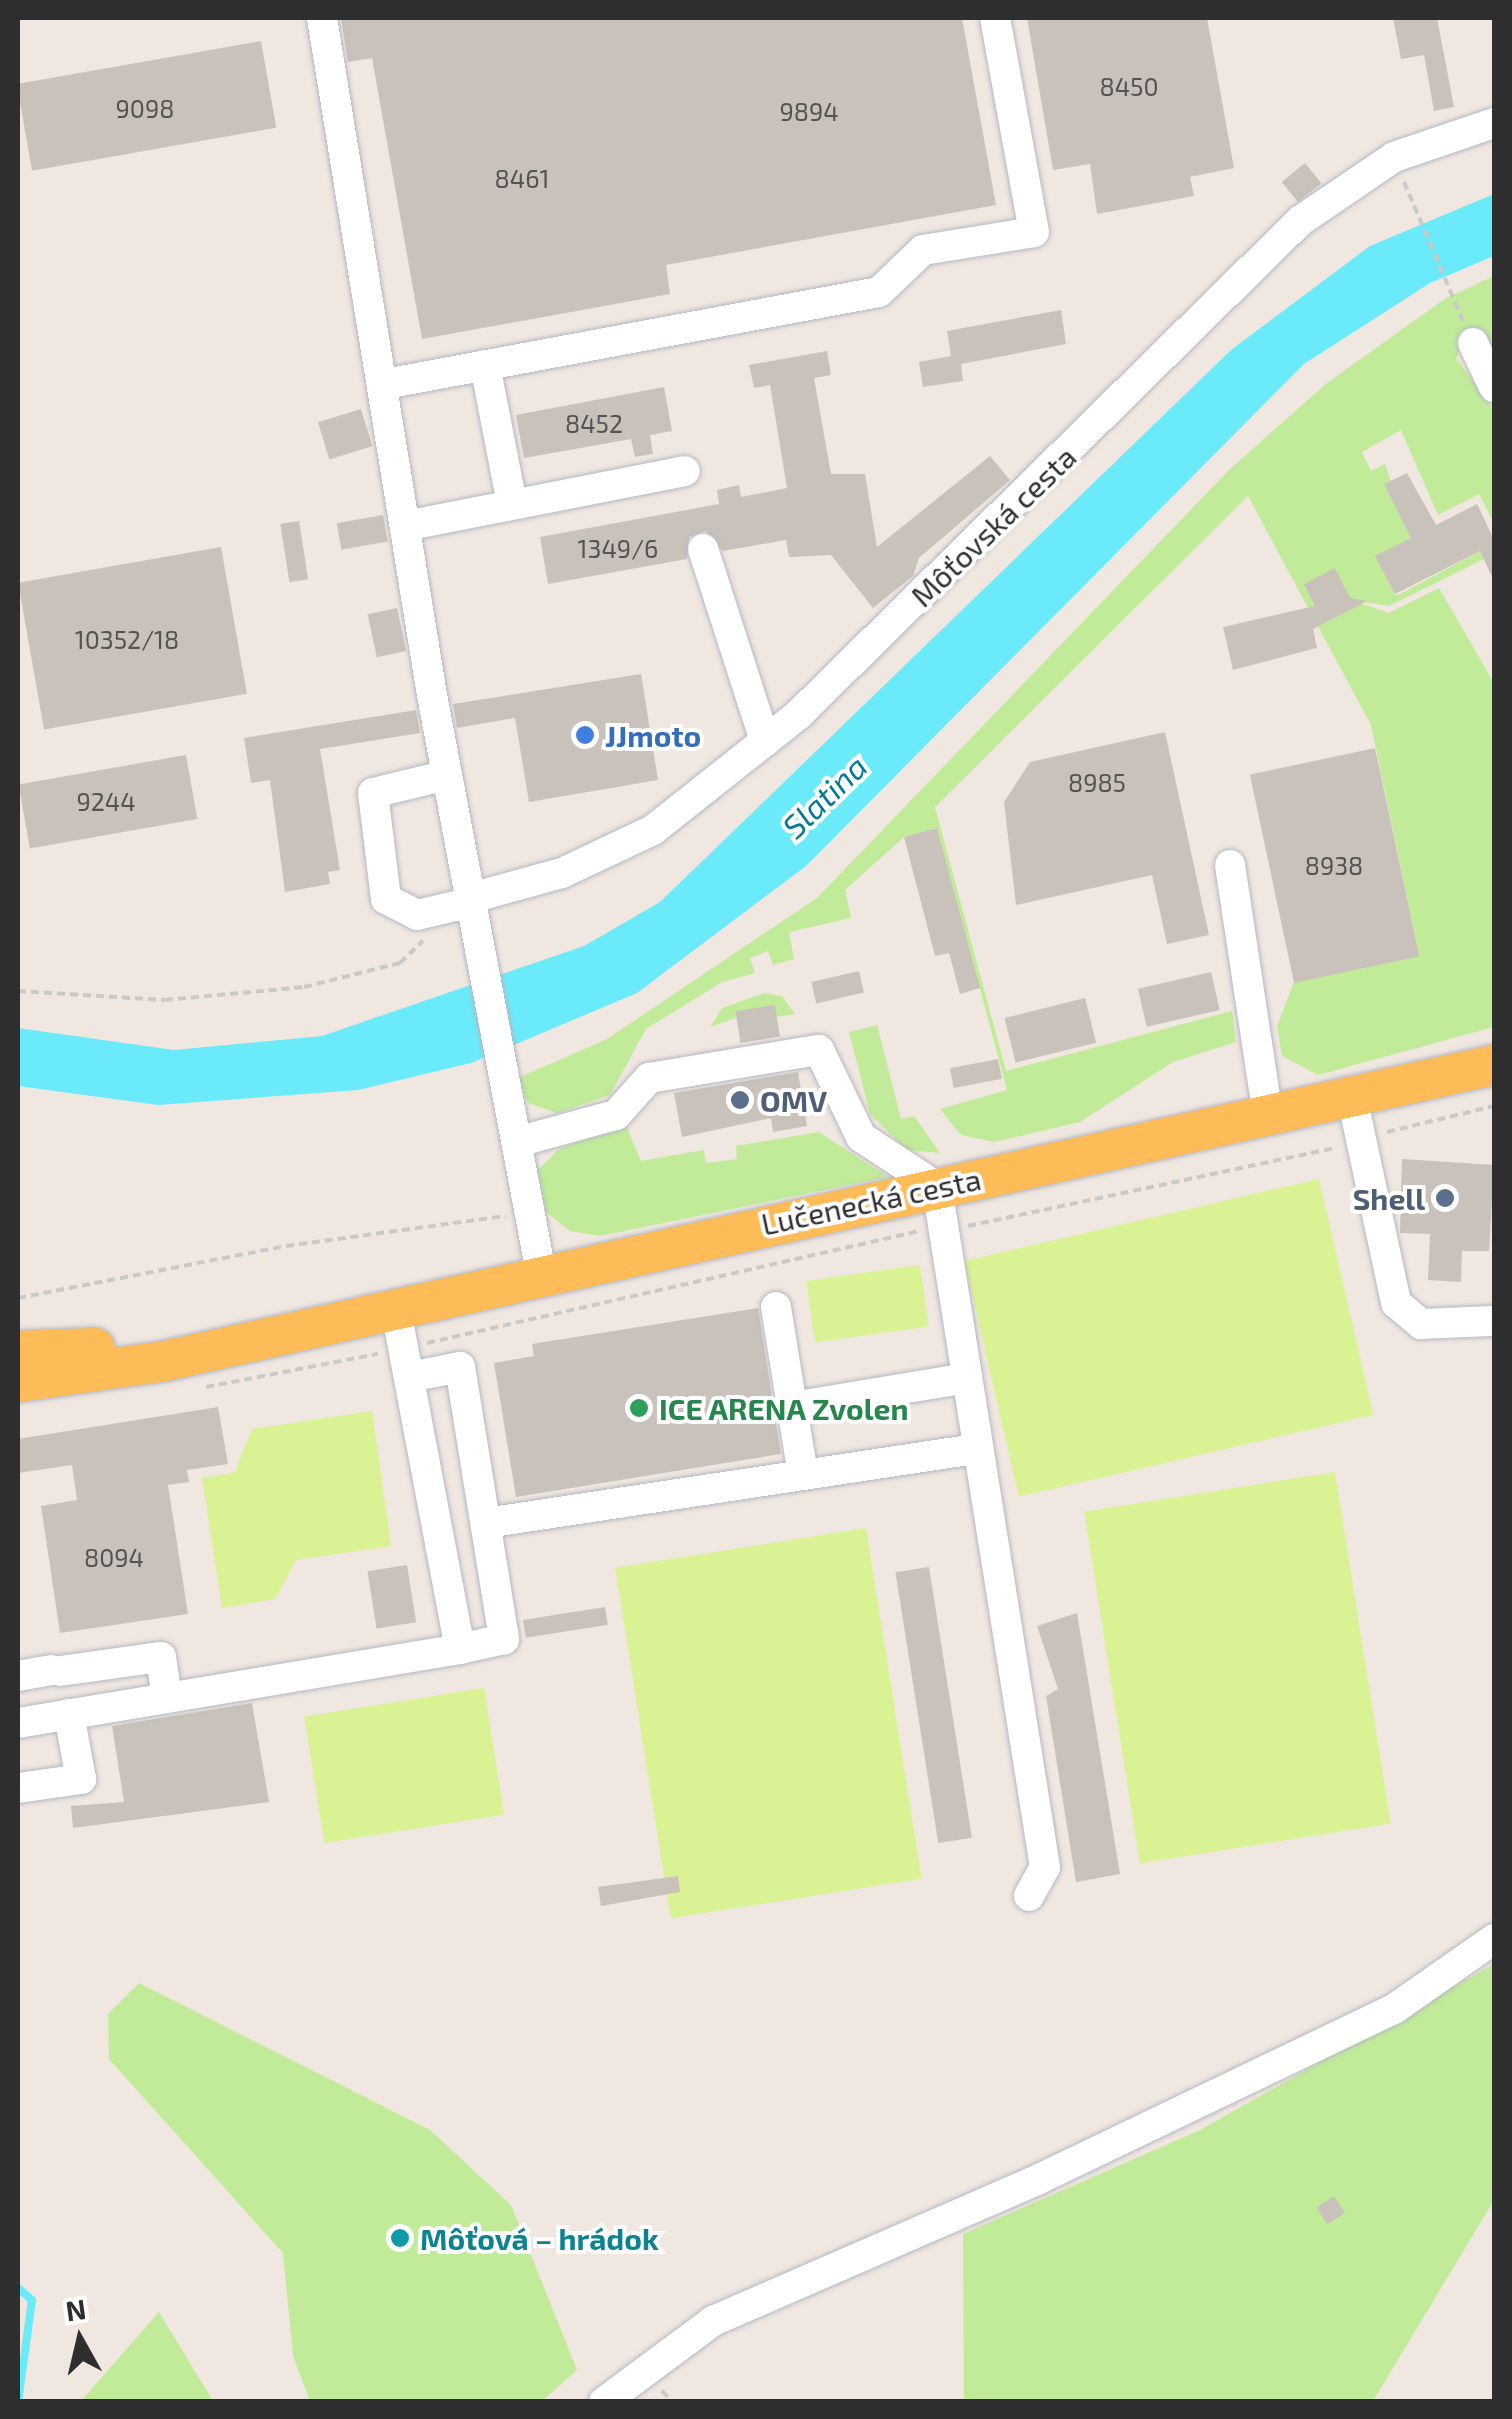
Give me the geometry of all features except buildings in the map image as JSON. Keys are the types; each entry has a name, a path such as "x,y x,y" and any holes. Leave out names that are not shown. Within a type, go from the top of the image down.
{"main road":[{"name":"Lučenecká cesta","path":"18,1382 248,1340 541,1274 942,1206 1268,1114 1494,1065"},
{"name":"Lučenecká cesta","path":"18,1351 248,1340"}],"street":[{"path":"322,18 386,384 405,526 448,775 541,1274"},
{"path":"386,384 879,292 923,250 1034,232 995,18"},
{"name":"Môťovská cesta","path":"448,775 383,788 370,801 386,899 417,915 562,873 652,830 765,741 1300,221 1394,158 1494,123"},
{"path":"1473,344 1494,387"},
{"path":"485,365 512,504"},
{"path":"405,526 685,471"},
{"path":"703,549 765,741"},
{"path":"1230,865 1268,1114"},
{"path":"517,1142 616,1115 649,1078 819,1050 860,1137 942,1206 1045,1868 1029,1896"},
{"path":"1352,1097 1396,1303 1421,1324 1494,1321"},
{"path":"395,1306 460,1648"},
{"path":"776,1307 802,1476"},
{"path":"18,1723 504,1639 460,1367 407,1362"},
{"path":"792,1407 967,1378"},
{"path":"486,1524 977,1448"},
{"path":"18,1676 161,1657 167,1698"},
{"path":"18,1788 81,1778 69,1714"},
{"path":"604,2402 713,2321 1394,2009 1494,1938"}],"path":[{"path":"1412,200 1450,294"},
{"path":"18,991 165,1000 304,987 400,962 428,937"},
{"path":"184,1390 407,1362 942,1206 1362,1142 1494,1106"},
{"path":"18,1298 451,1219 530,1216"}],"green space":[{"path":"1494,276 1494,350 1487,354 1474,327 1456,358 1494,410 1494,523 1479,494 1438,515 1401,430 1362,452 1371,471 1385,464 1406,528 1425,531 1376,556 1396,596 1486,548 1494,554 1389,606 1351,600 1389,613 1439,588 1494,683 1494,1027 1318,1075 1282,1056 1277,1026 1294,982 1419,955 1371,725 1248,496 935,807 1006,1071 1232,1011 1236,1042 1173,1062 1080,1122 994,1142 961,1135 940,1109 1007,1090 937,828 904,837 845,890 851,918 789,932 794,959 773,965 768,951 750,958 755,973 722,982 646,1029 610,1095 557,1113 528,1103 518,1078 607,1039 817,898 1229,470 1327,383 1446,298"},
{"path":"764,993 782,996 795,1014 777,1017 774,1005 710,1027 722,1008"},
{"path":"877,1025 901,1119 914,1116 940,1153 907,1150 870,1114 849,1032"},
{"path":"624,1121 641,1161 704,1150 706,1163 737,1159 736,1146 819,1132 888,1177 600,1236 570,1231 546,1212 537,1171 558,1150"},
{"path":"1319,1179 1373,1415 1019,1497 964,1261"},
{"path":"920,1265 929,1326 815,1342 806,1281"},
{"path":"372,1411 391,1546 296,1560 275,1599 222,1608 202,1478 235,1472 252,1429"},
{"path":"1335,1472 1391,1824 1140,1863 1084,1512"},
{"path":"866,1528 922,1879 671,1918 615,1568"},
{"path":"484,1688 504,1814 324,1843 304,1716"},
{"path":"1494,1964 1494,2200 1373,2401 964,2401 963,2234 1200,2130"},
{"path":"139,1983 430,2130 511,2205 577,2370 542,2401 310,2401 293,2356 283,2253 109,2059 108,2014"},
{"path":"159,2312 213,2401 81,2401"}],"water":[{"name":"Slatina","path":"1494,194 1494,256 1430,283 1304,364 806,866 637,993 471,1063 358,1090 158,1105 18,1086 18,1028 174,1050 322,1036 584,946 660,902 1231,350 1370,246"}],"waterway":[{"path":"18,2288 32,2300 18,2402"}],"place":[{"name":"JJmoto","path":"585,735"},
{"name":"OMV","path":"740,1100"},
{"name":"Shell","path":"1445,1198"},
{"name":"ICE ARENA Zvolen","path":"639,1408"},
{"name":"Môťová – hrádok","path":"400,2238"}]}
